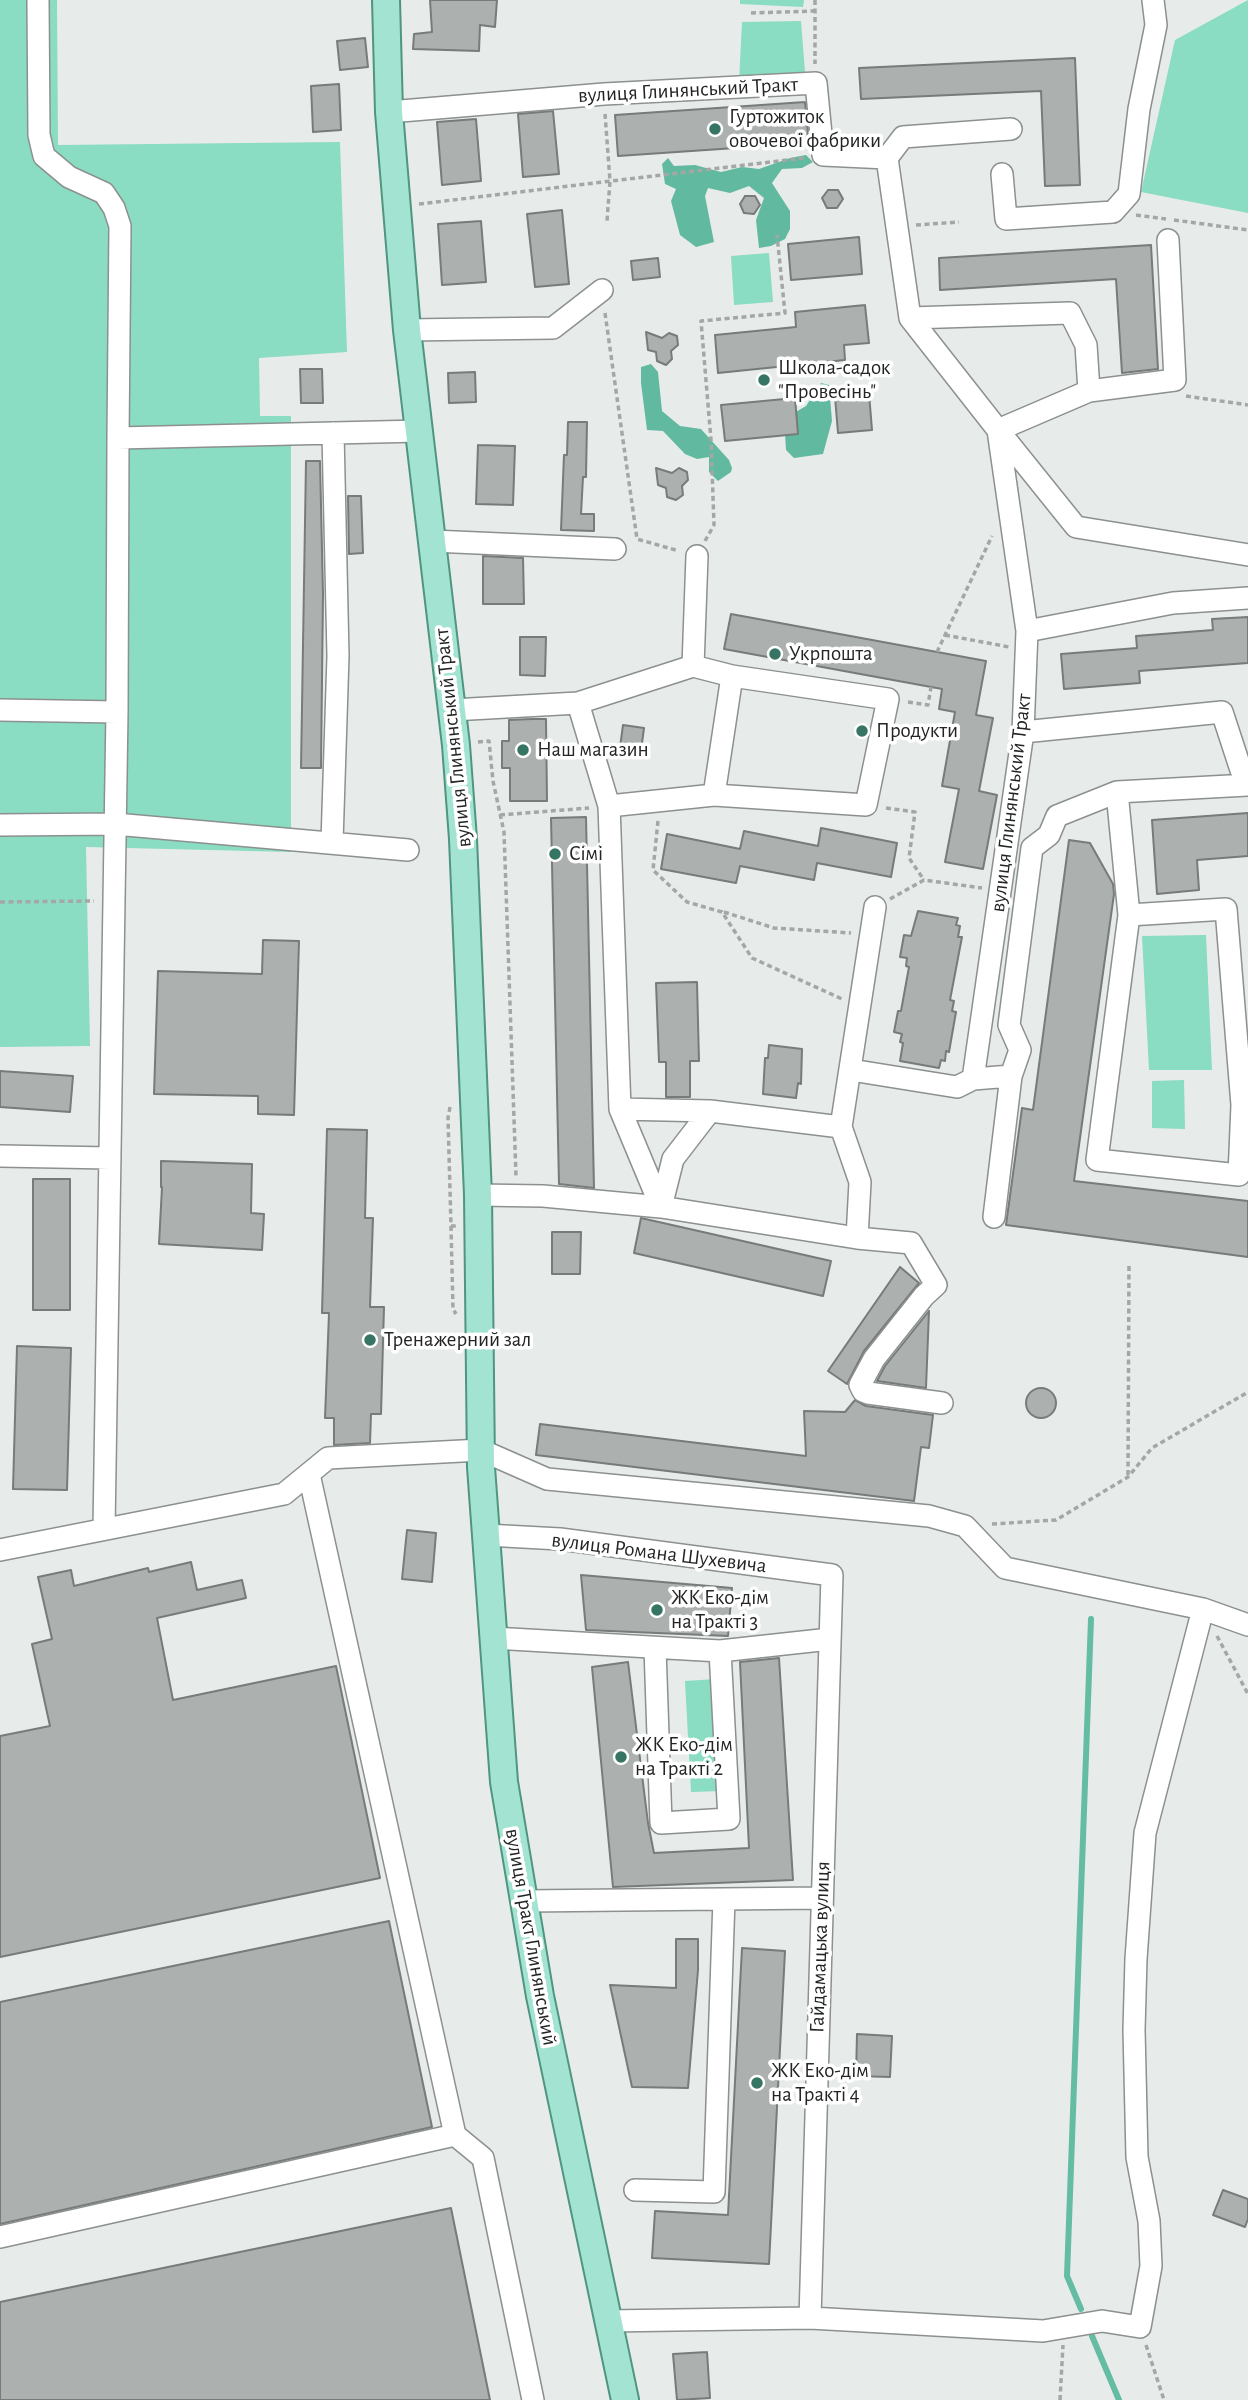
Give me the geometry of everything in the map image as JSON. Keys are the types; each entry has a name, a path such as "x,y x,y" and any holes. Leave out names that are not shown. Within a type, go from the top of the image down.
{"main road":[{"name":"вулиця Глинянський Тракт","path":"386,0 389,112 407,330 452,710 463,839 478,1195 481,1459"},
{"name":"вулиця Тракт Глинянський","path":"481,1459 504,1782 548,2035 625,2400"}],"street":[{"path":"38,0 39,135 44,156 69,177 104,193 114,208 120,226 116,824 104,1529"},
{"path":"1002,174 1006,219 1113,212 1129,194 1139,109 1157,25 1153,0"},
{"name":"вулиця Глинянський Тракт","path":"389,112 604,94 816,83 823,155"},
{"path":"1011,130 903,137 887,158 910,318 1076,527 1248,555"},
{"path":"823,155 887,158"},
{"path":"998,430 1089,391 1175,380 1168,240"},
{"path":"407,330 553,328 602,290"},
{"path":"910,318 1070,313 1086,345 1089,391"},
{"name":"вулиця Глинянський Тракт","path":"973,1079 1023,732 1026,641 998,430"},
{"path":"118,438 420,431"},
{"path":"332,842 338,656 333,433"},
{"path":"432,541 615,549"},
{"path":"693,666 697,556"},
{"path":"1026,641 1173,603 1248,598"},
{"path":"452,710 578,703 693,666 732,676 888,699 866,805 714,795 609,806"},
{"path":"714,795 732,676"},
{"path":"578,703 609,806 620,1109 661,1206"},
{"path":"0,710 117,712"},
{"path":"1023,732 1222,712 1241,770 1248,770"},
{"path":"994,1217 1011,1076 1020,1050 1009,1025 1032,848 1049,835 1057,816 1117,792 1248,785"},
{"path":"1117,792 1129,915 1097,1160 1240,1175 1245,1105 1226,909 1129,915"},
{"path":"0,825 116,824 408,850"},
{"path":"858,1238 860,1182 841,1127 875,908"},
{"path":"851,1070 957,1087 973,1079 1011,1076"},
{"path":"620,1109 710,1111 841,1127"},
{"path":"661,1206 673,1159 710,1111"},
{"path":"0,1156 110,1158"},
{"path":"478,1195 543,1196 661,1206 858,1238 911,1242 936,1285 923,1296 874,1360 860,1385 863,1391 868,1393 942,1403"},
{"path":"0,1550 284,1494 328,1458 481,1459 547,1479 929,1516 965,1526 1005,1569 1203,1609 1248,1625"},
{"path":"309,1474 455,2135 483,2158 533,2400"},
{"name":"вулиця Романа Шухевича","path":"486,1535 560,1539 832,1575"},
{"name":"Гайдамацька вулиця","path":"810,2318 832,1575"},
{"path":"608,2321 810,2318 1043,2330 1102,2321 1140,2327 1151,2266 1149,2221 1137,2157 1134,2030 1145,1833 1203,1609"},
{"path":"494,1638 720,1651 830,1639"},
{"path":"655,1647 661,1823 729,1819 720,1651"},
{"path":"524,1901 821,1898"},
{"path":"635,2190 714,2192 724,1899"},
{"path":"0,2237 455,2135"}],"path":[{"path":"815,0 816,83"},
{"path":"751,13 814,11"},
{"path":"604,94 610,181 607,221"},
{"path":"407,206 823,155"},
{"path":"1113,212 1248,230"},
{"path":"897,227 959,222"},
{"path":"602,290 636,539 697,556 714,525 711,440 701,321 785,313 778,235"},
{"path":"1175,380 1187,397 1248,405"},
{"path":"937,652 1008,503"},
{"path":"945,635 1026,641"},
{"path":"888,699 929,705 931,687"},
{"path":"470,743 489,741 493,781 504,832 517,1196"},
{"path":"660,802 653,870 687,902 774,928 871,934"},
{"path":"866,805 915,812 909,858 924,880"},
{"path":"500,815 609,806"},
{"path":"875,908 924,880 1002,890"},
{"path":"0,902 114,901"},
{"path":"722,912 752,958 860,1007"},
{"path":"448,1118 450,1187"},
{"path":"1128,1477 1129,1266"},
{"path":"965,1526 1056,1520 1128,1477 1152,1448 1248,1392"},
{"path":"1203,1609 1248,1694"},
{"path":"1140,2327 1164,2400"},
{"path":"1060,2400 1063,2329"}],"green space":[{"path":"0,0 57,0 58,145 340,142 347,352 259,358 260,416 291,416 291,852 86,847 90,1046 0,1047"},
{"path":"740,0 804,0 803,7 740,4"},
{"path":"1248,0 1248,213 1141,192 1175,40"},
{"path":"801,21 805,72 739,82 742,22"},
{"path":"806,155 813,162 802,168 782,169 772,183 790,211 790,229 785,239 759,248 756,220 764,198 749,186 730,193 708,188 705,196 714,242 696,247 680,235 671,201 676,189 665,184 662,164 668,158 674,166 695,165 721,172 742,167 759,169"},
{"path":"769,253 773,302 734,305 731,256"},
{"path":"651,364 658,372 662,411 680,426 701,429 729,460 731,472 718,481 709,472 709,457 697,459 685,454 663,431 647,430 641,367"},
{"path":"821,383 829,385 832,421 823,454 794,458 786,450 785,433 794,413 806,406"},
{"path":"1206,935 1212,1070 1149,1070 1142,936"},
{"path":"1184,1080 1185,1129 1152,1128 1152,1081"},
{"path":"716,1679 722,1791 691,1792 685,1681"}],"building":[{"path":"430,0 497,0 495,27 480,25 479,51 413,49 414,34 432,32"},
{"path":"365,38 368,67 340,70 337,41"},
{"path":"1075,58 1080,185 1045,186 1041,91 861,99 859,68"},
{"path":"339,84 341,130 313,132 311,86"},
{"name":"Гуртожиток овочевої фабрики","path":"805,102 809,143 618,156 615,115"},
{"path":"553,111 559,174 523,177 518,114"},
{"path":"476,119 481,181 442,185 437,122"},
{"path":"828,190 838,190 843,199 837,208 827,208 822,198"},
{"path":"745,196 755,196 760,205 754,214 744,213 740,204"},
{"path":"562,210 569,284 535,287 527,214"},
{"path":"481,221 486,282 442,285 438,224"},
{"path":"859,237 862,274 791,280 788,244"},
{"path":"1151,245 1158,369 1122,373 1116,279 940,290 939,258"},
{"path":"658,258 660,277 633,280 631,261"},
{"path":"865,305 869,343 844,345 845,360 718,373 715,335 796,327 795,312"},
{"path":"646,332 662,338 669,333 677,336 678,345 671,351 672,359 666,365 657,361 656,352 648,350"},
{"path":"300,369 322,369 323,403 301,403"},
{"path":"475,372 476,402 449,403 448,373"},
{"path":"869,393 872,430 838,433 835,397"},
{"path":"795,398 798,434 725,441 721,405"},
{"path":"568,422 587,422 586,477 583,477 581,514 594,514 594,531 561,530"},
{"path":"478,445 515,446 513,505 476,504"},
{"path":"306,461 320,461 323,594 321,768 301,768"},
{"path":"656,468 672,473 679,468 687,472 688,480 682,486 683,495 676,500 667,497 666,488 658,485"},
{"path":"348,496 361,496 363,553 349,554"},
{"path":"483,556 523,558 524,604 483,604"},
{"path":"731,614 986,661 976,715 993,718 979,791 997,795 983,869 945,862 959,789 942,786 955,712 939,709 942,689 724,649"},
{"path":"1248,617 1248,663 1139,671 1140,683 1064,689 1061,654 1137,648 1136,636 1213,630 1212,619"},
{"path":"520,637 546,637 545,676 520,675"},
{"path":"546,719 547,801 510,801 510,768 502,768 502,741 509,741 509,720"},
{"path":"623,725 644,728 640,758 619,755"},
{"path":"1248,813 1248,856 1197,860 1199,890 1157,894 1152,820"},
{"path":"586,817 594,1188 559,1184 551,818"},
{"path":"821,828 897,843 891,877 817,863 814,880 740,866 736,883 661,869 667,834 740,849 744,831 818,846"},
{"path":"1069,840 1090,843 1113,884 1114,894 1074,1181 1248,1201 1248,1257 1006,1225 1022,1108 1033,1110"},
{"path":"918,911 958,918 958,937 962,937 950,1000 954,1001 952,1011 956,1012 949,1052 946,1051 945,1061 941,1060 939,1068 900,1061 902,1034 894,1032 909,967 906,966 907,958 900,957 904,935 911,936"},
{"path":"263,940 299,941 294,1115 258,1114 258,1096 154,1094 158,971 262,974"},
{"path":"697,982 699,1061 690,1061 690,1097 666,1097 666,1062 659,1062 656,983"},
{"path":"769,1045 802,1049 801,1084 798,1083 796,1098 763,1094 765,1058 768,1058"},
{"path":"0,1071 73,1076 70,1112 0,1107"},
{"path":"327,1129 367,1130 365,1218 373,1218 370,1307 384,1307 381,1414 371,1414 370,1443 334,1445 334,1418 325,1418 329,1313 322,1313"},
{"path":"161,1161 252,1164 251,1213 264,1214 262,1250 159,1244"},
{"path":"33,1179 70,1179 70,1310 33,1310"},
{"path":"641,1218 831,1261 823,1296 634,1253"},
{"path":"552,1232 581,1232 580,1274 552,1274"},
{"path":"900,1267 919,1283 864,1351 847,1384 828,1371"},
{"path":"929,1311 926,1388 877,1381 885,1366"},
{"path":"17,1346 71,1348 67,1490 13,1489"},
{"path":"1041,1388 1047,1389 1055,1397 1055,1409 1047,1417 1041,1418 1035,1417 1027,1409 1026,1403 1027,1397 1035,1389"},
{"path":"855,1400 866,1406 933,1415 929,1448 921,1447 914,1501 536,1455 540,1424 806,1456 804,1411 845,1412"},
{"path":"407,1530 436,1533 432,1582 402,1579"},
{"path":"191,1562 197,1590 242,1580 246,1598 157,1618 173,1700 336,1666 380,1878 0,1957 0,1736 50,1726 32,1644 52,1639 38,1577 71,1570 74,1586 148,1568 149,1572"},
{"name":"ЖК Еко-дім на Тракті 3","path":"581,1575 732,1588 728,1636 586,1630"},
{"name":"ЖК Еко-дім на Тракті 2","path":"779,1658 793,1880 613,1887 592,1667 628,1662 654,1853 749,1848 740,1662"},
{"path":"389,1921 432,2127 0,2224 0,2002"},
{"path":"676,1939 698,1939 688,2088 632,2087 610,1985 676,1988"},
{"name":"ЖК Еко-дім на Тракті 4","path":"742,1948 785,1951 769,2264 652,2258 655,2211 728,2215"},
{"path":"857,2034 892,2036 890,2077 856,2076"},
{"path":"1223,2190 1248,2199 1248,2219 1245,2227 1213,2215"},
{"path":"451,2208 490,2400 0,2400 0,2302"},
{"path":"707,2352 710,2398 677,2400 673,2354"}],"waterway":[{"path":"1081,2309 1067,2276 1091,1619"},
{"path":"1092,2336 1119,2400"}],"place":[{"name":"Гуртожиток овочевої фабрики","path":"715,129"},
{"name":"Школа-садок \"Провесінь\"","path":"764,380"},
{"name":"Укрпошта","path":"775,654"},
{"name":"Продукти","path":"862,731"},
{"name":"Наш магазин","path":"523,750"},
{"name":"Сімі","path":"555,854"},
{"name":"Тренажерний зал","path":"370,1340"},
{"name":"ЖК Еко-дім на Тракті 3","path":"657,1610"},
{"name":"ЖК Еко-дім на Тракті 2","path":"621,1757"},
{"name":"ЖК Еко-дім на Тракті 4","path":"757,2083"}]}
